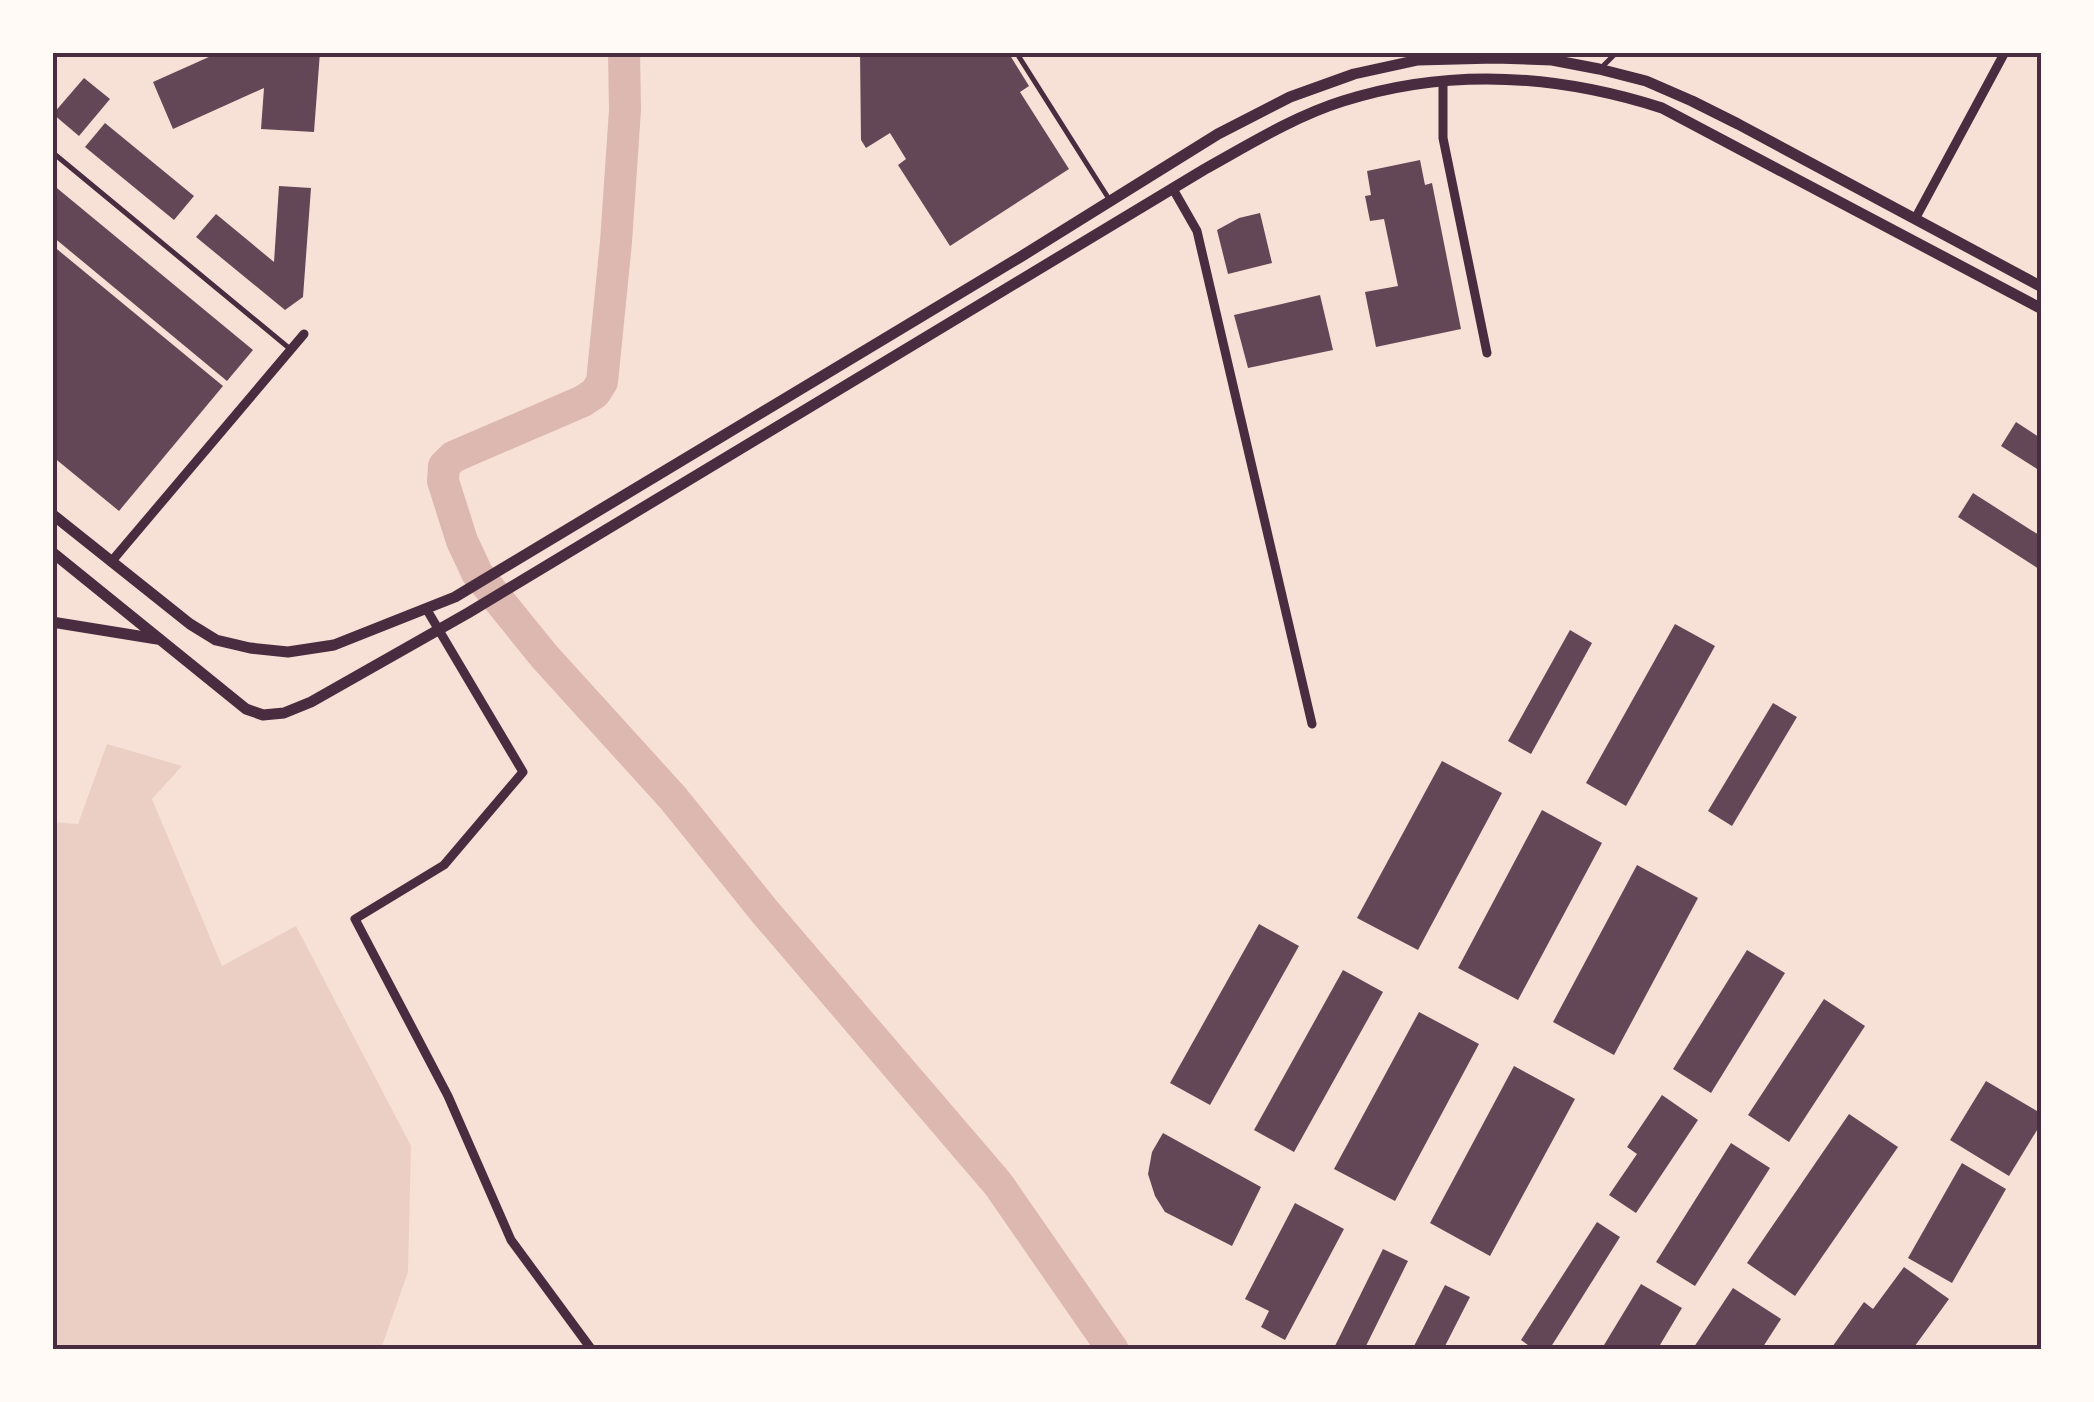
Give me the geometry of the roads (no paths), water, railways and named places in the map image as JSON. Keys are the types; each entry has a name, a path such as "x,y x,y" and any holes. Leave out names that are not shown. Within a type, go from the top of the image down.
{"street":[{"path":"1915,219 2005,52"},
{"path":"52,514 190,624 216,640 288,652 334,644 455,598 1218,134 1290,97 1354,74 1418,60 1552,60 1646,81 1692,101 2042,286"},
{"path":"1443,81 1443,138 1487,353"},
{"path":"52,552 246,709 263,714 284,713 311,702 468,613 1261,138 1341,101 1390,88 1443,81 1541,81 1619,94 1662,108 2042,310"},
{"path":"1173,189 1197,231 1312,724"},
{"path":"112,562 304,334"},
{"path":"427,610 523,772 444,865 355,919 448,1096 510,1240 592,1350"},
{"path":"52,622 161,639"}],"lane":[{"path":"1016,52 1111,201"},
{"path":"1600,69 1617,52"},
{"path":"52,152 291,349"}],"waterway":[{"path":"624,52 625,110 602,382 583,401 453,457 444,466 443,481 462,541 477,573 544,656 673,798 765,912 998,1184 1113,1350"}]}
